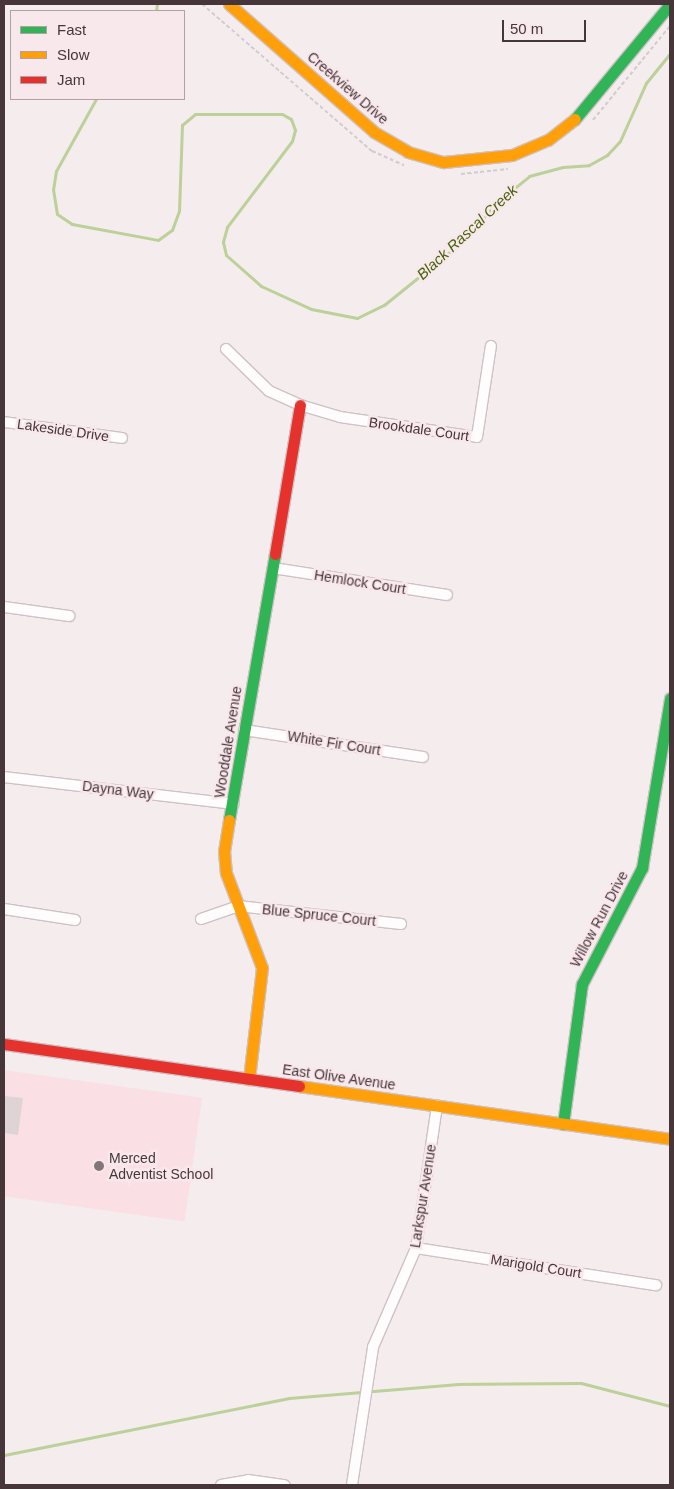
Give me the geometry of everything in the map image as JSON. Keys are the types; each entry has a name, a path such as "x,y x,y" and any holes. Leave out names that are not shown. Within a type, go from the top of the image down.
{"street":[{"name":"Creekview Drive","path":"229,4 374,132 408,152 444,162 512,155 548,140 578,117 670,4"},
{"name":"Brookdale Court","path":"300,405 340,417 478,437 491,346"},
{"path":"226,349 245,372 269,391 300,405"},
{"name":"Wooddale Avenue","path":"249,1079 262,968 256,944 238,906 226,873 224,851 300,405"},
{"name":"Lakeside Drive","path":"4,422 122,438"},
{"name":"Hemlock Court","path":"273,568 447,595"},
{"path":"4,607 69,616"},
{"name":"Willow Run Drive","path":"563,1124 582,984 642,868 670,698"},
{"name":"White Fir Court","path":"244,730 423,757"},
{"name":"Dayna Way","path":"4,777 233,804"},
{"path":"202,919 238,906"},
{"name":"Blue Spruce Court","path":"238,906 400,924"},
{"path":"4,909 74,920"},
{"name":"East Olive Avenue","path":"4,1044 670,1139"},
{"name":"Larkspur Avenue","path":"352,1485 373,1347 416,1248 437,1106"},
{"name":"Marigold Court","path":"416,1248 656,1285"},
{"path":"221,1485 248,1480 285,1485"}],"path":[{"path":"202,4 372,150 407,166"},
{"path":"588,125 670,26"},
{"path":"454,174 471,175 515,167"}],"shaded area":[{"name":"Merced Adventist School","path":"4,1070 202,1098 185,1222 4,1196"}],"building":[{"path":"4,1096 23,1098 18,1135 4,1133"}],"waterway":[{"name":"Black Rascal Creek","path":"156,10 157,4"},
{"name":"Black Rascal Creek","path":"95,100 56,171 53,189 57,214 72,224 158,240 172,230 179,211 182,125 195,114 282,114 291,119 295,130 292,141 227,227 223,242 226,255 261,286 311,309 357,318 384,305 457,246 501,199 529,176 563,167 589,165 607,155 620,141 646,83 670,53"},
{"path":"4,1455 289,1398 458,1384 581,1383 670,1406"}],"traffic: fast":[{"path":"575,119 670,4"},
{"path":"229,820 275,554"},
{"path":"563,1124 582,984 642,868 670,698"}],"traffic: slow":[{"path":"229,4 374,132 408,152 444,162 512,155 548,140 575,119"},
{"path":"229,820 224,851 226,873 262,968 249,1079"},
{"path":"299,1086 670,1139"}],"traffic: jam":[{"path":"275,554 300,405"},
{"path":"4,1044 299,1086"}],"place":[{"name":"Merced Adventist School","path":"99,1166"}]}
